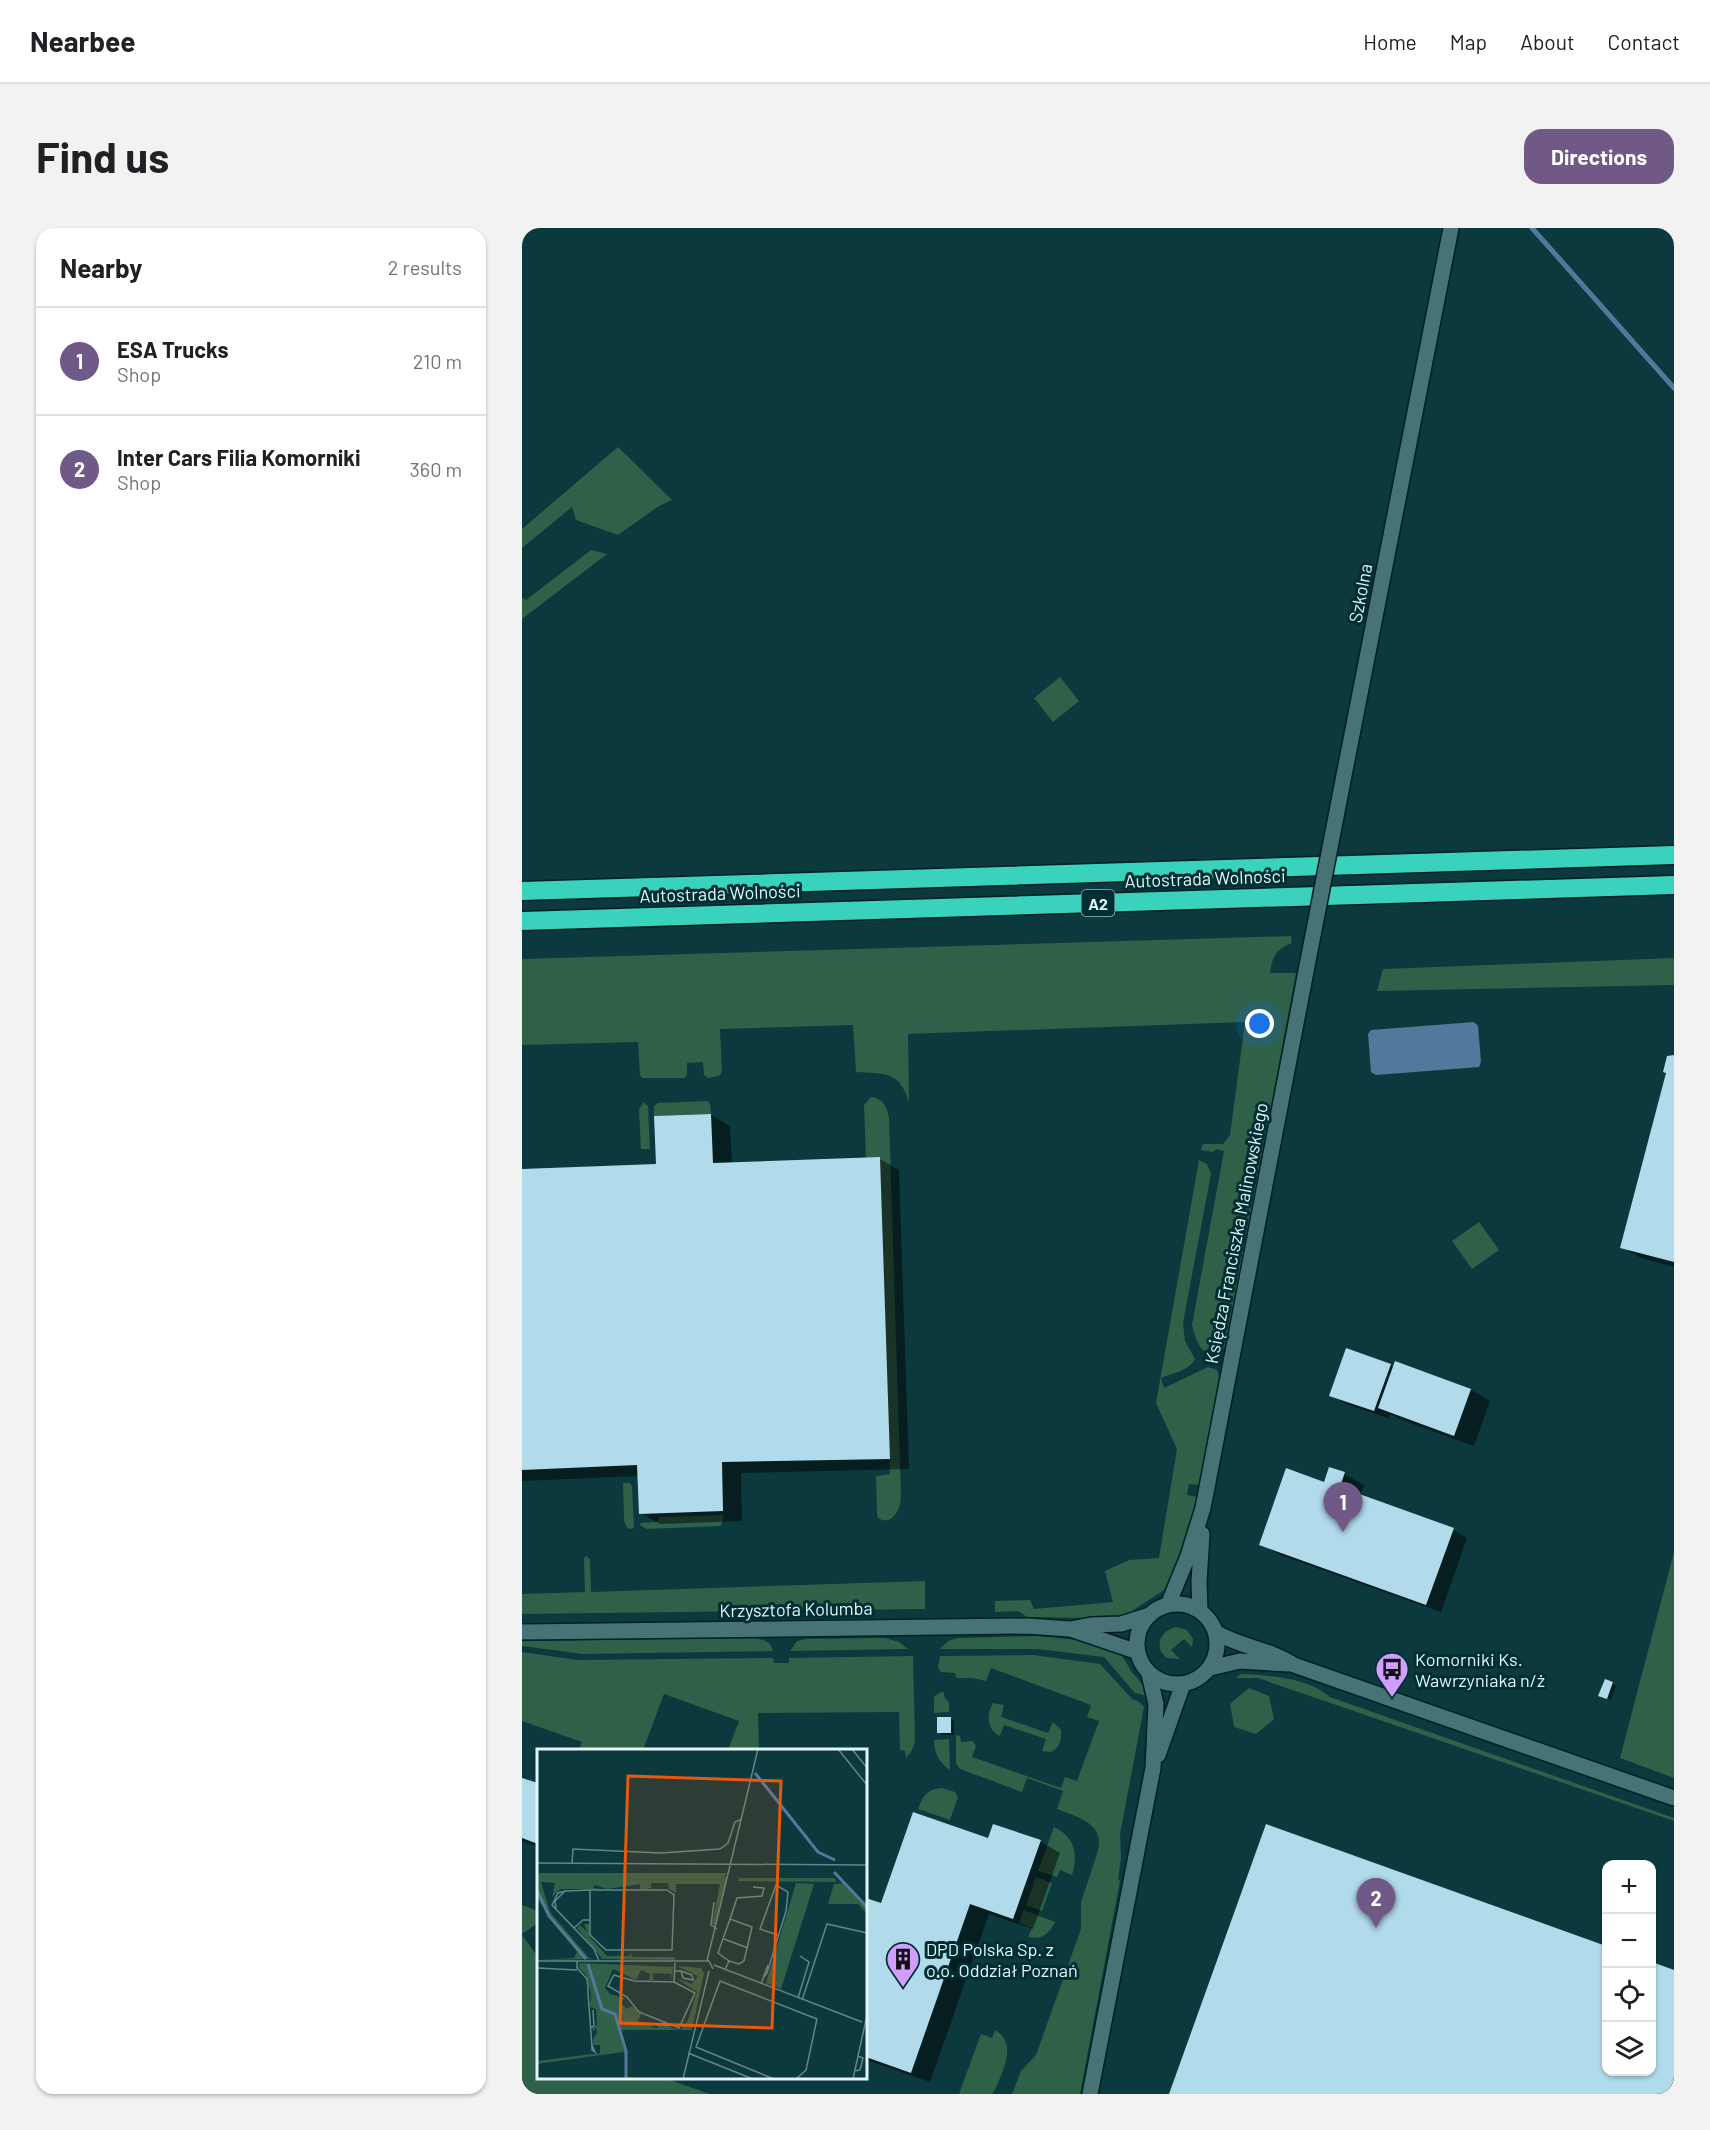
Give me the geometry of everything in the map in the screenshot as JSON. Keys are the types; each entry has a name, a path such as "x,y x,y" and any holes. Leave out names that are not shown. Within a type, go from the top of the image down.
{"highway":[{"name":"Autostrada Wolności","path":"522,891 1674,855"},
{"name":"Autostrada Wolności","path":"522,921 1674,885"}],"street":[{"name":"Szkolna","path":"1307,966 1450,228"},
{"name":"Księdza Franciszka Malinowskiego","path":"1168,1605 1188,1556 1203,1508 1307,966"},
{"name":"Księdza Franciszka Malinowskiego","path":"1200,1611 1199,1582 1203,1508"},
{"path":"1090,2094 1153,1768 1156,1704 1149,1674 1138,1652 1139,1632 1150,1615 1168,1605 1188,1606 1200,1611 1215,1632 1217,1645 1209,1668 1202,1675 1183,1684 1160,1681 1149,1674"},
{"name":"Krzysztofa Kolumba","path":"522,1632 1017,1626 1070,1629 1091,1625 1121,1624 1150,1615"},
{"name":"Krzysztofa Kolumba","path":"1070,1629 1138,1652"},
{"path":"1215,1632 1236,1643 1280,1656 1294,1665 1674,1798"},
{"path":"1209,1668 1240,1661 1294,1665"},
{"path":"1153,1768 1183,1684"}],"green space":[{"path":"618,447 672,500 659,506 618,535 576,520 572,507 522,548 522,529"},
{"path":"591,550 607,554 522,619 522,598 526,600"},
{"path":"1060,677 1079,701 1053,722 1034,698"},
{"path":"1291,936 1292,943 1279,950 1271,967 1270,973 1296,973 1227,1342 1222,1353 1215,1355 1201,1348 1192,1325 1224,1151 1201,1150 1203,1144 1223,1144 1230,1135 1245,1022 908,1034 909,1102 895,1079 882,1074 856,1072 853,1025 720,1029 722,1072 719,1076 708,1078 704,1075 703,1062 687,1063 687,1075 684,1078 642,1078 638,1042 522,1045 522,959"},
{"path":"1674,958 1674,985 1377,991 1383,969"},
{"path":"871,1097 879,1099 884,1104 889,1118 901,1495 898,1510 888,1520 878,1518 877,1513 876,1476 890,1474 880,1158 866,1158 864,1105"},
{"path":"707,1101 710,1104 711,1114 654,1116 654,1106 658,1103"},
{"path":"643,1102 648,1106 650,1149 641,1149 639,1110"},
{"path":"1199,1160 1207,1164 1211,1174 1183,1323 1185,1341 1195,1359 1185,1369 1161,1378 1164,1388 1208,1367 1217,1370 1219,1377 1199,1485 1189,1484 1187,1495 1197,1497 1178,1567 1167,1588 1129,1613 1118,1616 1027,1617 1018,1611 995,1612 995,1601 1030,1600 1034,1609 1113,1602 1105,1571 1129,1560 1159,1558 1177,1449 1156,1403"},
{"path":"1479,1222 1499,1250 1472,1269 1452,1241"},
{"path":"623,1483 630,1483 632,1487 634,1528 628,1529 624,1521"},
{"path":"724,1515 721,1526 647,1529 640,1523 657,1522 660,1517"},
{"path":"1674,1552 1674,1778 1620,1758"},
{"path":"586,1556 590,1559 591,1592 925,1581 925,1609 522,1614 522,1594 585,1592 584,1558"},
{"path":"1176,1627 1187,1630 1193,1639 1192,1647 1184,1639 1171,1650 1180,1659 1167,1658 1160,1649 1160,1640 1166,1632"},
{"path":"1036,1636 1078,1640 1113,1651 1123,1657 1142,1684 1147,1696 1135,1693 1104,1657 1037,1649 940,1649 948,1641 958,1638"},
{"path":"751,1638 768,1642 773,1651 583,1654 522,1646 522,1641"},
{"path":"885,1638 899,1642 908,1649 790,1651 797,1641 806,1639"},
{"path":"522,1652 578,1660 773,1658 774,1663 789,1663 789,1658 913,1656 915,1742 906,1758 905,1751 900,1750 899,1712 758,1713 759,1749 728,1749 739,1721 664,1694 643,1749 579,1749 582,1742 522,1721"},
{"path":"1033,1655 1100,1664 1132,1699 1144,1707 1120,1834 1121,1858 1118,1879 1120,1881 1080,2094 1012,2094 1021,2071 1036,2055 1081,1929 1081,1902 1098,1851 1097,1834 1088,1822 1057,1809 1063,1791 1027,1778 1022,1792 960,1769 956,1763 956,1735 960,1736 961,1742 973,1741 976,1746 972,1757 1061,1788 1065,1777 1077,1781 1099,1721 1087,1717 1091,1705 991,1668 986,1681 956,1678 955,1673 941,1672 938,1668 940,1656"},
{"path":"1241,1674 1300,1682 1330,1697 1674,1818 1674,1821 1258,1678 1236,1678"},
{"path":"1249,1688 1269,1696 1274,1719 1256,1734 1234,1727 1230,1704"},
{"path":"944,1692 944,1697 949,1702 949,1712 934,1713 934,1697"},
{"path":"993,1703 1004,1705 1001,1717 1048,1733 1053,1722 1061,1730 1061,1740 1058,1746 1051,1752 1042,1751 1046,1739 1004,1725 1000,1736 992,1730 989,1722 989,1712"},
{"path":"949,1739 950,1770 938,1757 934,1740"},
{"path":"942,1788 955,1792 958,1797 950,1820 918,1809 926,1794"},
{"path":"1054,1827 1066,1835 1073,1846 1075,1860 1072,1875 1060,1870 1057,1877 1038,1871"},
{"path":"1036,1877 1052,1883 1042,1911 1026,1905"},
{"path":"522,1905 537,1911 537,1924 522,1934"},
{"path":"1024,1910 1055,1922 1044,1935 1037,1938 1028,1937 1032,1928 1019,1923"},
{"path":"522,1935 537,1956 537,2079 667,2079 710,2094 522,2094"},
{"path":"995,2030 1006,2042 1007,2049 1005,2065 996,2088 992,2094 959,2094 981,2034 992,2038"}],"water":[{"path":"1474,1022 1478,1026 1481,1062 1479,1067 1376,1075 1371,1072 1368,1034 1371,1030"}],"building":[{"path":"1674,1055 1674,1262 1620,1248 1666,1073 1663,1072 1667,1056"},
{"path":"711,1114 713,1163 880,1157 890,1459 722,1462 723,1511 639,1514 637,1465 522,1470 522,1169 656,1164 654,1116"},
{"path":"1346,1348 1391,1364 1374,1411 1329,1396"},
{"path":"1395,1361 1471,1389 1454,1436 1378,1408"},
{"path":"1329,1467 1345,1472 1340,1487 1454,1528 1426,1605 1259,1545 1286,1468 1324,1482"},
{"path":"1605,1679 1613,1682 1607,1699 1598,1696"},
{"path":"937,1717 951,1717 951,1733 937,1733"},
{"path":"522,1778 537,1783 537,1844 522,1838"},
{"name":"DPD Polska Sp. z o.o. Oddział Poznań","path":"913,1812 988,1838 993,1824 1041,1840 1013,1919 970,1904 911,2073 867,2057 867,1898 881,1903"},
{"path":"1266,1824 1602,1945 1602,2076 1656,2076 1656,1963 1674,1970 1674,2094 1169,2094"}],"waterway":[{"path":"1532,228 1674,388"}],"place":[{"name":"ESA Trucks","path":"1343,1532"},
{"name":"Komorniki Ks. Wawrzyniaka n/ż","path":"1392,1698"},
{"name":"Inter Cars Filia Komorniki","path":"1376,1928"},
{"name":"DPD Polska Sp. z o.o. Oddział Poznań","path":"903,1988"}]}
